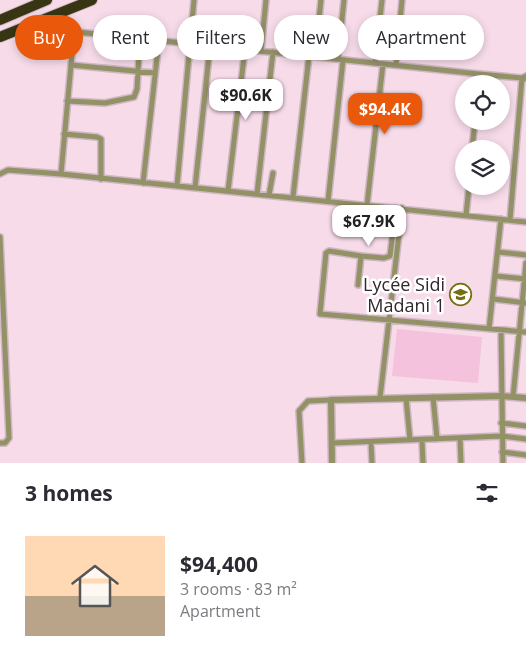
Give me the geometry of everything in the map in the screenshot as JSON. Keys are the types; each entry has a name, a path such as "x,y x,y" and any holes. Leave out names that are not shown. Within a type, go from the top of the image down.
{"highway":[{"path":"0,20 47,0"},
{"path":"0,37 92,0"}],"street":[{"path":"193,15 194,0"},
{"path":"264,20 266,0"},
{"path":"319,15 321,0"},
{"path":"343,15 344,0"},
{"path":"376,63 382,0"},
{"path":"396,65 402,0"},
{"path":"257,194 273,52 264,51"},
{"path":"61,174 71,60"},
{"path":"67,101 105,103 130,100 136,94 139,60"},
{"path":"143,183 157,60"},
{"path":"177,186 189,60"},
{"path":"195,188 209,60"},
{"path":"228,191 244,60"},
{"path":"293,197 311,60"},
{"path":"328,201 340,60"},
{"path":"348,60 525,78 510,220"},
{"path":"367,205 383,64"},
{"path":"70,65 155,73"},
{"path":"64,134 97,137 101,140 101,179"},
{"path":"0,174 8,170 61,174 526,222"},
{"path":"270,195 273,174"},
{"path":"466,215 468,195"},
{"path":"399,208 390,256 384,258 329,251 326,253 320,314 523,332"},
{"path":"380,398 399,208"},
{"path":"490,329 501,219"},
{"path":"0,237 9,438 5,443 0,443"},
{"path":"498,252 526,255"},
{"path":"358,285 361,256"},
{"path":"513,397 523,332 526,263"},
{"path":"496,276 525,279"},
{"path":"493,299 524,303"},
{"path":"501,330 503,463"},
{"path":"302,463 299,411 308,401 502,396 526,398"},
{"path":"433,397 437,439"},
{"path":"406,398 410,440"},
{"path":"331,400 332,463"},
{"path":"501,423 526,426"},
{"path":"332,443 502,436 526,439"},
{"path":"460,438 461,463"},
{"path":"422,440 423,463"},
{"path":"371,442 372,463"},
{"path":"502,452 526,455"}],"shaded area":[{"path":"397,329 482,337 478,383 392,376"}],"place":[{"name":"Lycée Sidi Madani 1","path":"461,295"}]}
